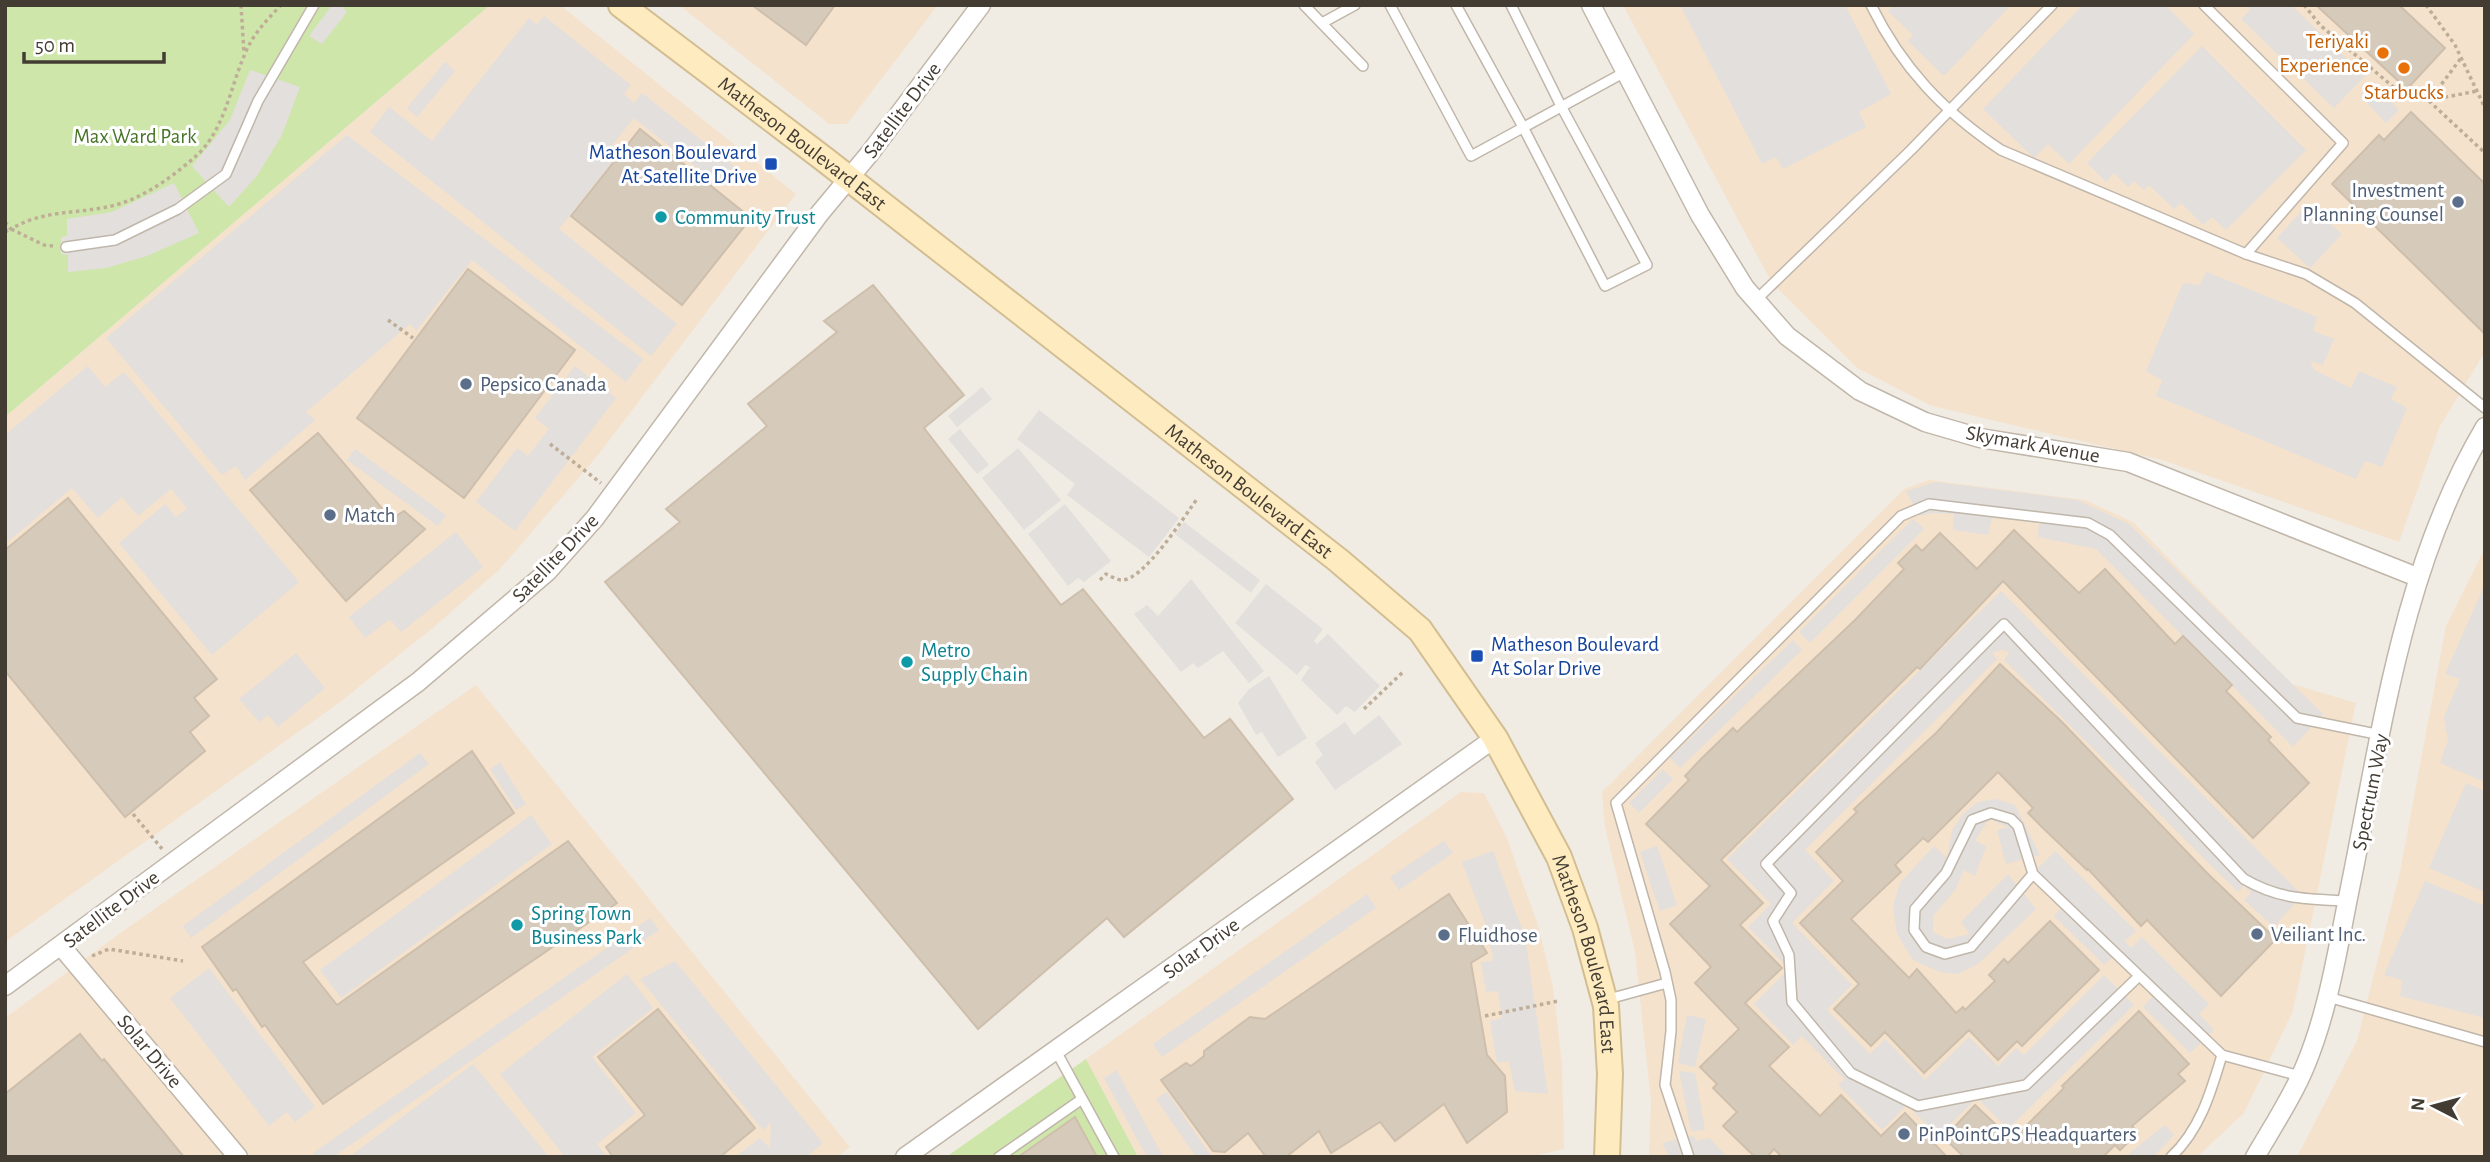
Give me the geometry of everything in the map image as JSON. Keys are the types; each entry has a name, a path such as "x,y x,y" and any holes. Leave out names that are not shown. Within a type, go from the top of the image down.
{"street":[{"name":"Matheson Boulevard East","path":"621,5 1338,560 1420,630 1495,738 1559,858 1585,928 1604,1000 1610,1074 1606,1157"},
{"name":"Satellite Drive","path":"5,986 418,682 547,572 614,492 981,5"},
{"name":"Skymark Avenue","path":"1591,5 1700,215 1755,300 1787,336 1860,391 1925,422 1980,438 2128,462 2417,577"},
{"name":"Spectrum Way","path":"2255,1157 2300,1076 2328,997 2381,735 2417,577 2483,433"},
{"name":"Solar Drive","path":"905,1157 1495,738"},
{"name":"Solar Drive","path":"61,946 239,1157"}],"lane":[{"path":"66,247 116,240 178,209 226,174 258,101 314,5"},
{"path":"1304,5 1363,66"},
{"path":"1322,23 1355,5"},
{"path":"1390,5 1471,156 1625,72"},
{"path":"1456,5 1605,286 1647,265 1561,107 1511,5"},
{"path":"1871,5 1918,81 1948,109 2001,150 2246,254 2298,270 2355,303 2485,408"},
{"path":"1755,300 1911,150 2052,5"},
{"path":"2204,5 2343,143 2246,254"},
{"path":"1689,1157 1665,1085 1671,1031 1667,983 1616,803 1901,516 1914,508 1945,505 2088,523 2110,535 2297,718 2381,735"},
{"path":"2138,977 2026,1085 1918,1106 1851,1073 1792,1002 1789,955 1773,921 1791,893 1766,864 2004,624 2244,879 2267,892 2292,898 2348,901"},
{"path":"2033,874 1971,947 1945,954 1935,953 1919,940 1914,930 1914,909 1946,873 1972,820 1981,815 2001,814 2018,826 2033,874 2222,1055 2300,1076"},
{"path":"1604,1000 1667,983"},
{"path":"2328,997 2485,1042"},
{"path":"1056,1051 1114,1157"},
{"path":"2171,1157 2182,1147 2204,1110 2222,1055"},
{"path":"999,1157 1082,1099"}],"path":[{"path":"241,5 244,55"},
{"path":"5,232 41,215 120,204 157,186 198,155 227,107 244,55 259,27 281,5"},
{"path":"2426,5 2461,58 2485,108"},
{"path":"2306,6 2320,25 2404,96 2429,101 2477,91"},
{"path":"2429,101 2461,58"},
{"path":"2429,101 2485,153"},
{"path":"5,222 11,229 44,245 66,247"},
{"path":"388,320 413,338"},
{"path":"550,444 614,492"},
{"path":"1100,580 1106,574 1122,580 1133,577 1168,538 1197,499"},
{"path":"1364,709 1403,672"},
{"path":"134,814 173,863"},
{"path":"76,963 108,949 183,961"},
{"path":"1485,1016 1558,1001"}],"shaded area":[{"path":"332,5 341,5 347,12 322,44 309,36"},
{"path":"490,5 560,5 796,194 599,454 500,569 434,627 340,702 5,942 5,417"},
{"path":"679,5 938,5 847,124 829,124"},
{"path":"1623,5 2485,5 2485,352 2440,426 2399,542 2162,460 1932,406 1857,368 1772,283"},
{"path":"1680,5 1845,5 1891,94 1859,112 1866,127 1783,169 1776,157 1762,164"},
{"path":"1893,5 2011,5 1944,76 1908,41 1913,35 1888,11"},
{"path":"2083,5 2165,5 2194,34 2069,164 2048,144 2034,158 1983,109"},
{"path":"2246,5 2291,5 2365,76 2334,108 2241,19 2250,10"},
{"path":"544,16 631,85 624,94 634,103 642,93 735,167 720,186 634,118 612,145 620,152 559,229 677,324 651,356 370,132 389,107 432,141 529,18 537,25"},
{"path":"2202,46 2306,150 2226,230 2212,217 2203,225 2181,203 2174,209 2149,185 2144,190 2134,181 2128,187 2114,173 2106,182 2087,163"},
{"path":"445,62 455,71 417,117 407,108"},
{"path":"250,70 300,87 282,135 257,176 229,207 192,166 230,120"},
{"path":"2374,84 2399,110 2386,123 2361,96"},
{"path":"347,135 643,359 626,382 472,260 416,331 410,324 306,412 315,420 245,480 236,466 222,475 106,338"},
{"path":"174,183 199,233 147,256 106,268 68,272 68,255 61,254 61,237 67,236 67,219 112,212"},
{"path":"2308,204 2342,234 2310,268 2277,238"},
{"path":"2207,272 2317,317 2313,331 2334,339 2323,365 2310,361 2314,370 2351,388 2359,371 2397,387 2391,399 2407,408 2382,467 2365,461 2356,479 2156,396 2162,380 2146,371 2183,283 2199,285"},
{"path":"88,366 105,387 124,372 299,582 212,655 119,543 165,504 176,517 187,508 171,489 138,516 122,497 98,518 72,488 5,544 5,435"},
{"path":"575,366 616,398 515,531 476,502 517,448 528,456 549,429 535,418"},
{"path":"982,387 992,399 957,427 948,416"},
{"path":"1039,410 1179,518 1149,557 1067,495 1075,484 1017,439"},
{"path":"960,429 989,465 977,474 948,439"},
{"path":"1018,448 1061,500 1024,530 982,478"},
{"path":"355,449 446,515 438,526 347,460"},
{"path":"1929,480 2085,500 2133,522 2292,684 2356,703 2293,1011 2244,1113 2197,1157 1649,1157 1651,1101 1635,952 1605,827 1602,792 1904,489"},
{"path":"1936,482 2077,500 2129,524 2323,714 2293,747 2096,549 2038,537 2039,523 1992,518 1988,535 1953,530 1954,514 1933,513 1919,516 1906,491"},
{"path":"1065,504 1111,561 1084,582 1078,578 1068,586 1028,534"},
{"path":"1913,519 1924,529 1810,643 1799,632"},
{"path":"1184,522 1260,580 1251,593 1175,534"},
{"path":"456,532 483,567 401,632 390,619 365,638 349,617"},
{"path":"2485,548 2485,1157 2297,1157 2357,1041 2400,872 2446,626"},
{"path":"1191,579 1264,671 1249,683 1223,651 1198,668 1193,663 1181,672 1134,614 1147,605 1158,616"},
{"path":"1266,584 1323,629 1314,641 1317,644 1328,634 1380,686 1355,712 1346,706 1337,715 1301,680 1310,667 1305,665 1297,675 1235,623"},
{"path":"2485,584 2485,782 2440,763 2448,740 2444,717 2460,679 2445,674"},
{"path":"2001,591 2302,895 2274,927 2244,900 2251,893 2244,885 2238,892 2004,660 2010,652 2001,650 1992,653 1997,659 1805,850 1834,881 1792,923 1852,985 1827,1010 1870,1054 1885,1039 1925,1080 1969,1037 1998,1066 2016,1048 2024,1055 2104,975 2134,1005 2008,1129 1977,1098 1938,1136 1907,1105 1882,1130 1838,1085 1844,1079 1802,1036 1793,1045 1754,1004 1789,969 1748,927 1771,904 1727,859"},
{"path":"1793,640 1802,650 1680,768 1670,758"},
{"path":"296,653 325,688 278,727 268,715 259,722 239,699"},
{"path":"1269,676 1307,738 1278,757 1262,732 1256,735 1238,703 1249,689"},
{"path":"476,685 850,1147 837,1157 5,1157 5,1018 123,931"},
{"path":"1379,715 1402,744 1335,790 1315,762 1323,755 1315,743 1345,722 1354,735"},
{"path":"420,753 429,764 191,938 183,926"},
{"path":"500,762 526,804 516,810 490,769"},
{"path":"1663,769 1673,779 1639,813 1629,803"},
{"path":"2466,783 2485,791 2485,892 2429,868"},
{"path":"1461,792 1484,793 1506,836 1538,925 1553,987 1562,1064 1564,1149 1529,1157 1138,1157 1086,1059"},
{"path":"1996,799 2015,805 2040,855 2006,864 1997,830 2008,827 1989,819 1975,840 1986,847 1975,876 1964,870 1955,890 1933,916 1933,932 1947,939 1970,934 1961,922 2008,874 2036,909 1978,964 1958,974 1940,972 1913,960 1897,934 1893,906 1900,883 1934,846 1947,858 1952,831 1962,815 1978,802"},
{"path":"531,815 552,844 341,998 320,970"},
{"path":"1444,841 1453,853 1399,890 1390,877"},
{"path":"1657,846 1677,905 1660,911 1640,852"},
{"path":"1493,851 1525,937 1548,1094 1515,1091 1509,1061 1497,1063 1490,1021 1502,1018 1498,991 1486,992 1481,962 1492,961 1493,957 1484,920 1462,862"},
{"path":"2055,851 2136,931 2125,941 2131,948 2142,937 2209,1004 2199,1014 2214,1030 2190,1053 2143,1007 2153,996 2113,957 2104,965 2054,916 2062,907 2030,876"},
{"path":"2425,881 2485,906 2485,1018 2400,996 2402,980 2384,975"},
{"path":"1367,894 1376,908 1162,1057 1153,1044"},
{"path":"650,918 659,930 333,1157 316,1157 313,1153"},
{"path":"675,961 823,1143 806,1157 735,1157 760,1138 770,1148 771,1123 763,1130 640,979"},
{"path":"209,968 315,1107 295,1122 287,1112 269,1126 170,998"},
{"path":"627,974 653,1008 592,1057 636,1113 597,1144 607,1157 565,1157 500,1074"},
{"path":"1687,1015 1706,1019 1695,1067 1678,1063"},
{"path":"473,1064 549,1157 349,1157"},
{"path":"1117,1070 1163,1157 1147,1157 1104,1078"},
{"path":"1679,1071 1695,1073 1705,1130 1691,1131"},
{"path":"1167,1092 1213,1157 1196,1157 1156,1099"},
{"path":"2165,1125 2174,1135 2154,1156 2125,1157"},
{"path":"1694,1136 1696,1141 1709,1138 1727,1157 1669,1157 1662,1143"}],"green space":[{"name":"Max Ward Park","path":"5,5 490,5 5,417"},
{"path":"1086,1059 1138,1157 946,1157"}],"building":[{"path":"752,5 835,5 806,45"},
{"path":"2316,5 2399,5 2445,48 2407,89"},
{"path":"2411,112 2485,184 2485,334 2332,184 2379,135 2384,140"},
{"name":"Community Trust","path":"640,129 751,218 682,305 571,216"},
{"name":"Pepsico Canada","path":"468,269 575,350 464,498 357,418"},
{"name":"Metro Supply Chain","path":"873,285 964,395 924,428 1061,605 1083,589 1204,738 1230,719 1293,799 1124,937 1107,918 978,1029 605,582 680,522 666,509 767,426 748,404 837,332 824,321"},
{"name":"Match","path":"318,433 391,519 404,511 425,529 346,601 250,490"},
{"path":"68,498 217,679 194,698 209,716 190,732 205,751 125,817 5,671 5,550"},
{"path":"2014,530 2079,593 2105,569 2175,644 2183,636 2232,685 2226,691 2271,737 2268,740 2309,783 2253,838 2003,581 1920,669 1917,667 1721,860 1763,903 1740,925 1782,968 1745,1003 1789,1047 1769,1066 1820,1116 1841,1095 1881,1136 1905,1113 1947,1157 1782,1157 1774,1149 1767,1157 1755,1157 1723,1126 1737,1112 1713,1088 1717,1084 1700,1067 1739,1029 1695,983 1711,967 1670,924 1710,886 1646,824 1689,780 1685,776 1700,760 1733,728 1737,732 1855,620 1904,569 1898,563 1916,545 1922,551 1940,533 1977,569"},
{"path":"2000,664 2062,722 2207,873 2276,939 2221,996 2147,920 2141,926 2088,869 2028,813 2033,808 1998,772 1928,842 1923,838 1895,865 1901,872 1851,919 1909,978 1917,969 1956,1013 1963,1007 1965,1010 1995,981 1989,975 2004,959 2008,963 2050,921 2099,970 2022,1046 2017,1041 1998,1060 1969,1030 1924,1073 1885,1032 1871,1046 1834,1009 1859,984 1800,923 1843,881 1816,852 1857,812 1854,809 1937,732"},
{"name":"Spring Town Business Park","path":"472,751 514,813 303,962 337,1005 568,841 617,903 323,1104 265,1025 262,1027 236,989 233,991 202,947"},
{"path":"1449,894 1487,953 1471,963 1487,1055 1505,1076 1507,1112 1467,1143 1444,1104 1395,1141 1380,1122 1331,1153 1319,1131 1286,1157 1266,1157 1248,1133 1225,1152 1213,1151 1161,1080 1186,1063 1191,1066 1204,1056 1204,1051 1250,1017 1265,1019"},
{"path":"658,1009 755,1128 720,1157 613,1157 606,1147 645,1115 598,1057"},
{"path":"2139,1011 2189,1064 2178,1074 2185,1081 2132,1126 2138,1133 2120,1150 2115,1145 2103,1157 1964,1157 1944,1138 1975,1105 2012,1140 2064,1088 2062,1086"},
{"path":"80,1034 102,1061 104,1059 184,1157 5,1157 5,1094"},
{"path":"1075,1117 1097,1157 1018,1157"}],"place":[{"name":"Teriyaki Experience","path":"2383,53"},
{"name":"Starbucks","path":"2404,68"},
{"name":"Matheson Boulevard At Satellite Drive","path":"771,164"},
{"name":"Investment Planning Counsel","path":"2458,202"},
{"name":"Community Trust","path":"661,217"},
{"name":"Pepsico Canada","path":"466,384"},
{"name":"Match","path":"330,515"},
{"name":"Matheson Boulevard At Solar Drive","path":"1477,656"},
{"name":"Metro Supply Chain","path":"907,662"},
{"name":"Spring Town Business Park","path":"517,925"},
{"name":"Veiliant Inc.","path":"2257,934"},
{"name":"Fluidhose","path":"1444,935"},
{"name":"PinPointGPS Headquarters","path":"1904,1134"}]}
